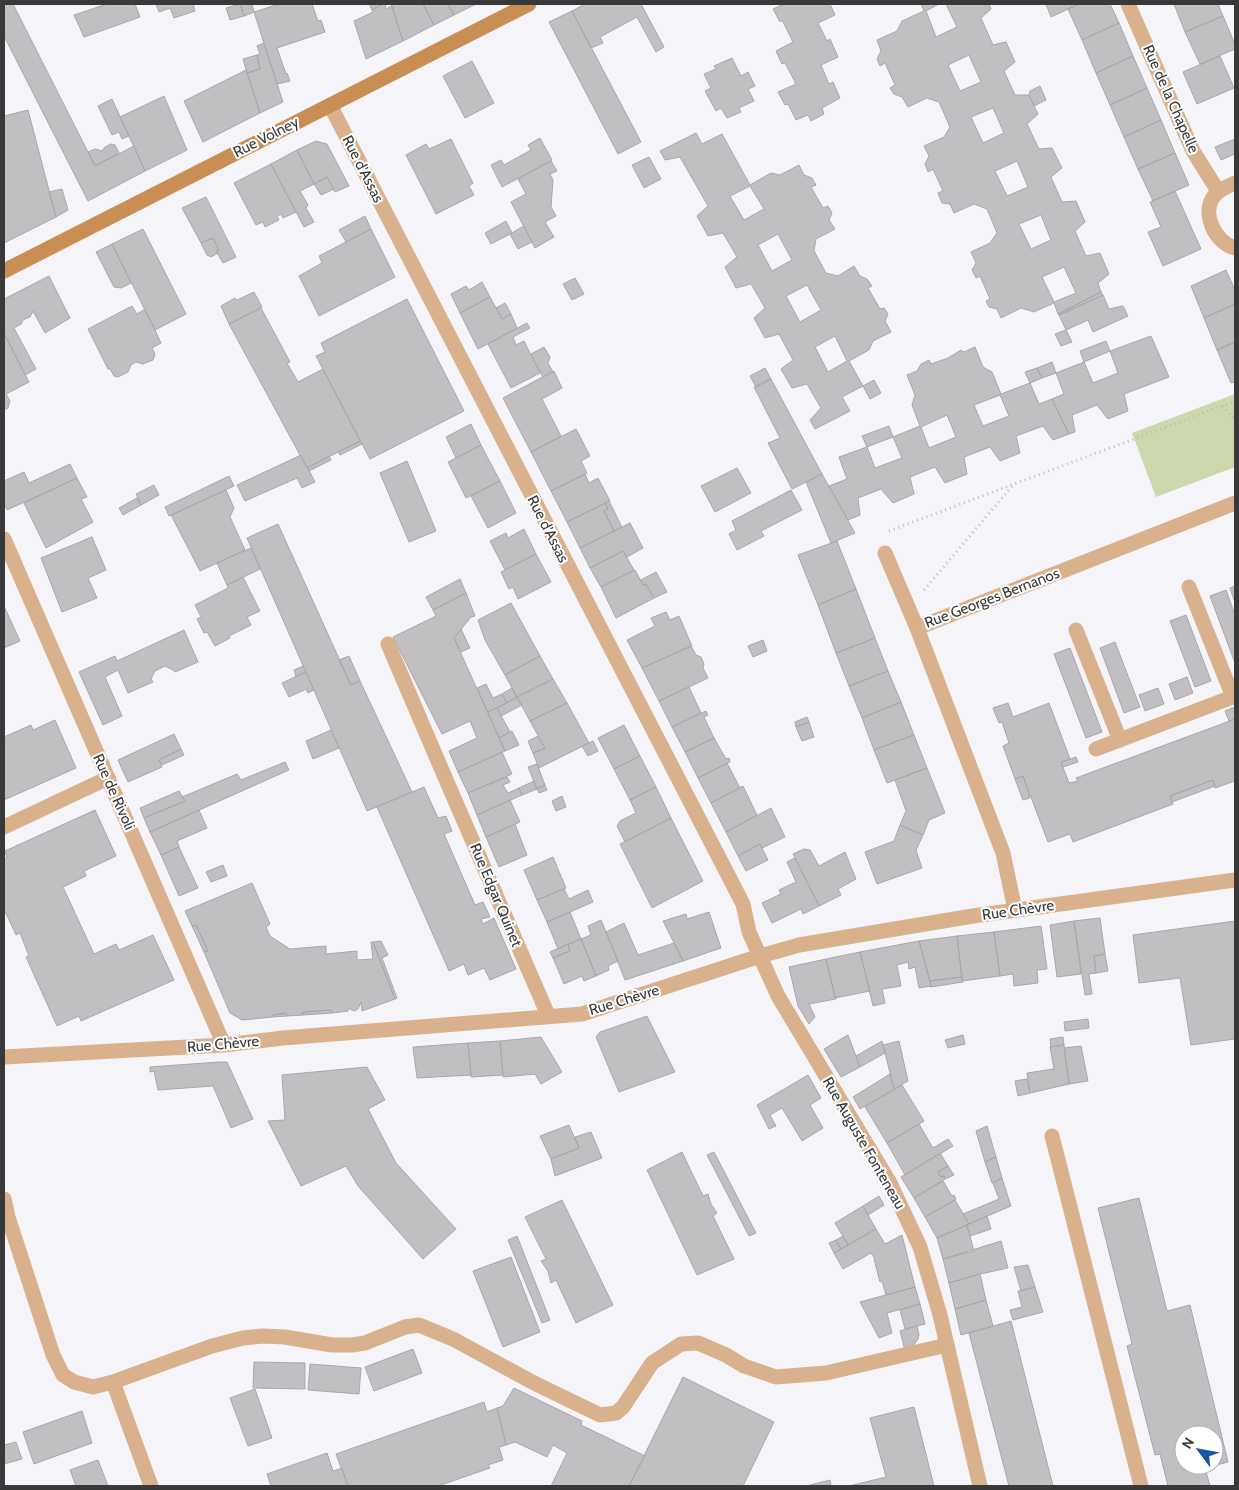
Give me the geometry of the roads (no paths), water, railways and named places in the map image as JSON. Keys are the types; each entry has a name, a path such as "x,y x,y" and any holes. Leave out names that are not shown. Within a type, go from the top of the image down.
{"main road":[{"name":"Rue Volney","path":"4,271 529,4"}],"street":[{"name":"Rue de la Chapelle","path":"1128,4 1193,151 1218,191"},
{"name":"Rue d'Assas","path":"330,105 743,904 749,932 760,956"},
{"path":"1235,183 1218,191 1208,210 1209,218 1221,242 1235,248"},
{"name":"Rue Georges Bernanos","path":"1015,910 1003,853 916,628 1235,503"},
{"name":"Rue de Rivoli","path":"4,539 224,1046"},
{"path":"885,553 916,628"},
{"path":"1096,749 1234,697 1189,587"},
{"path":"1076,630 1120,740"},
{"name":"Rue Edgar Quinet","path":"388,644 548,1015"},
{"path":"4,827 108,778"},
{"name":"Rue Chèvre","path":"4,1058 224,1046 283,1038 548,1015 582,1014 799,945 1015,910 1235,880"},
{"name":"Rue Auguste Fonteneau","path":"760,956 778,996 894,1191 920,1247 947,1345 980,1486"},
{"path":"1052,1136 1141,1486"},
{"path":"4,1200 50,1346 63,1375 74,1382 93,1387 113,1382 212,1346 242,1338 262,1336 285,1337 332,1345 352,1345 365,1343 405,1327 419,1325 453,1339 534,1383 600,1415 616,1413 623,1407 652,1363 681,1344 698,1343 726,1355 744,1366 776,1377 826,1373 947,1345"},
{"path":"113,1382 151,1486"}]}
